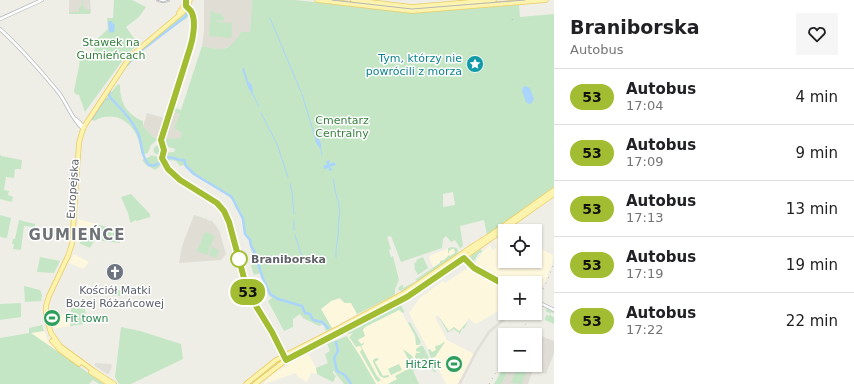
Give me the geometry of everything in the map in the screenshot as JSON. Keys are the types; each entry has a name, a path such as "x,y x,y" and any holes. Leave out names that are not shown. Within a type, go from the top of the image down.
{"main road":[{"name":"Europejska","path":"114,384 109,383 59,344 51,334 46,317 46,308 49,296 72,246 79,143 82,127 127,58 179,12 186,0"},
{"name":"Europejska","path":"82,127 126,62 138,49 183,12 188,6 190,0"},
{"path":"317,0 418,6 494,0"},
{"path":"352,0 375,3 401,10 422,11 546,0"},
{"path":"246,384 270,363 398,296 461,253 492,234 554,190"},
{"path":"256,384 286,360 407,297 554,194"}],"street":[{"path":"0,19 42,0"},
{"path":"158,0 168,0"},
{"path":"0,28 24,51 59,94 71,114 82,127"},
{"path":"461,253 470,264 498,281"},
{"path":"542,304 554,310"}],"shaded area":[{"path":"69,0 90,0 91,13 69,14"},
{"path":"204,0 252,0 250,32 241,32 234,44 221,50 202,46 204,30"},
{"path":"171,111 180,114 177,122 182,133 180,138 163,139"},
{"path":"147,113 164,118 157,138 152,136 143,126"},
{"path":"194,215 207,218 207,220 212,221 219,230 226,254 221,260 179,263 182,246"},
{"path":"78,219 96,224 93,232 79,243 76,241"},
{"path":"498,238 498,268 542,268 542,250 553,255 552,264 542,287 542,276 498,276 498,278 484,270 485,267 482,268 476,264 476,261 484,250 490,245 493,251 497,246 494,241"},
{"path":"452,247 457,251 434,267 432,265 429,256"},
{"path":"74,254 89,262 84,269 68,263"},
{"path":"468,268 498,286 498,311 476,324 468,318 467,322 458,333 454,327 448,331 438,315 435,317 447,340 474,354 458,384 446,384 409,313 420,298 443,281 445,283"},
{"path":"338,298 344,303 351,303 357,314 332,328 321,309 331,301"},
{"path":"400,309 427,359 396,376 397,379 388,384 376,384 347,336"},
{"path":"70,314 70,326 53,329 50,316"},
{"path":"501,320 506,320 490,333 477,353 461,384 458,384 475,351 488,331"},
{"path":"44,331 48,341 56,350 31,333"},
{"path":"542,336 554,341 554,353 546,374 540,372 542,372"},
{"path":"308,353 316,368 317,374 311,373 307,382 297,376 296,373 264,384 272,374"},
{"path":"95,363 111,364 112,366 109,374 95,366"},
{"path":"507,372 532,372 528,384 502,384"}],"green space":[{"path":"82,0 84,9 90,10 90,14 70,14 69,12 79,12 79,7 82,6"},
{"name":"Stawek na Gumieńcach","path":"114,0 132,0 146,7 139,17 126,27 138,44 125,57 85,112 79,95 75,94 74,91 79,68 80,54 94,55 95,41 108,29 107,18 113,18"},
{"name":"Cmentarz Centralny","path":"252,0 295,0 412,13 519,5 520,17 554,14 554,187 502,224 498,224 498,227 487,235 484,220 460,226 463,246 460,248 455,240 451,242 446,236 443,239 442,248 401,262 391,236 387,237 391,249 389,250 391,257 393,256 399,280 393,296 357,314 351,303 345,303 340,298 331,301 321,309 332,328 326,331 323,324 319,326 303,318 300,314 293,319 293,327 284,331 268,301 272,298 269,296 260,273 254,275 251,266 254,261 248,237 244,229 243,219 232,200 227,194 192,174 184,165 180,166 176,161 170,160 166,162 164,156 165,153 174,152 175,149 165,146 163,139 180,138 182,133 174,128 180,114 171,111 172,107 181,110 202,46 216,49 229,47 237,39 241,32 250,32","holes":["453,192 455,205 443,207 443,194"]},
{"path":"187,11 190,12 192,16 188,17 156,39 128,66 126,65 138,50"},
{"path":"211,11 222,14 222,17 224,17 224,21 217,20 217,22 232,23 231,38 209,36"},
{"path":"118,84 120,85 121,97 125,107 132,115 143,121 143,126 152,136 158,139 151,145 148,153 142,155 136,134 123,120 112,117 100,118 94,121 92,119"},
{"path":"158,145 163,150 158,155 153,150"},
{"path":"0,154 1,156 22,160 21,169 15,169 14,178 6,177 4,190 9,191 8,195 13,197 12,202 0,199"},
{"path":"150,155 159,157 162,160 163,164 155,170 146,165 142,160 151,156"},
{"path":"131,194 150,214 150,217 137,221 135,220 131,223 130,222 121,197"},
{"path":"0,215 11,218 7,238 15,239 19,220 35,224 35,227 24,226 21,250 13,249 13,239 0,237"},
{"path":"96,224 118,230 120,243 95,240 90,248 79,243 93,232"},
{"path":"205,232 215,236 207,255 197,251"},
{"path":"212,247 219,250 216,258 209,255"},
{"path":"448,248 457,248 458,254 402,292 404,290 400,292 404,289 400,291 398,289 400,286 403,285 403,288 417,281 415,280 440,263 440,261 455,253 454,249 452,249 448,253"},
{"path":"481,249 482,252 479,253 474,261 477,267 498,277 498,279 477,268 469,260 471,256"},
{"path":"40,257 60,261 54,273 37,272"},
{"path":"423,257 428,268 418,275 414,268 414,263 417,262 416,260"},
{"path":"24,286 40,290 42,295 41,301 25,302"},
{"path":"110,289 121,290 120,296 109,295"},
{"path":"78,301 84,301 86,316 84,316 84,324 70,326 71,308 79,307"},
{"path":"21,303 21,317 0,320 0,304"},
{"path":"401,305 404,311 403,313 399,310 365,327 363,330 365,336 358,340 361,344 364,343 361,346 377,376 381,380 378,382 360,352 362,349 360,346 356,347 349,337 353,333 347,333"},
{"path":"545,308 554,312 554,314 551,312 550,315 554,317 554,324 545,320 546,315 549,316 550,313 547,313"},
{"path":"438,316 449,331 454,327 459,331 468,321 464,329 462,328 460,334 454,329 448,333"},
{"path":"410,322 421,342 419,345 416,345 415,335 408,323"},
{"path":"42,325 44,331 31,333 104,384 99,384 93,380 89,384 0,384 0,338 29,333 29,328"},
{"path":"121,327 140,331 181,344 183,359 131,384 119,384 115,377"},
{"path":"347,336 376,384 344,384 333,370 333,373 336,376 333,382 317,374 316,368 328,363 325,354 330,351 327,344"},
{"path":"444,342 435,357 431,358 428,350 430,349 432,352 436,350 435,346"},
{"path":"423,346 429,358 427,359 429,359 436,372 434,372 429,363 413,371 419,384 388,384 397,379 395,376 419,363 421,360 419,358 416,359 415,357 416,353 420,353 419,351 416,351 416,349"},
{"path":"403,349 412,356 414,363 410,363"},
{"path":"376,358 379,359 375,362 383,376 388,375 387,371 389,377 384,378 380,376 373,362"},
{"path":"282,359 283,361 254,384 247,384 264,369"},
{"path":"399,364 402,370 391,375 388,369"},
{"path":"501,372 507,372 502,384 494,384"},
{"path":"515,372 526,372 522,384 511,383"}],"water":[{"path":"111,21 115,25 114,32 111,33 109,31 108,22"},
{"path":"244,68 248,81 252,85 253,96 248,87 242,69"},
{"path":"526,86 530,88 534,99 532,103 529,104 526,102 522,91 523,87"},
{"path":"314,133 321,142 321,150 316,143"},
{"path":"330,160 329,164 334,162 336,165 330,167 333,170 329,171 329,168 324,169 323,166 328,164 325,162"}],"waterway":[{"path":"127,65 138,53 185,17 188,12"},
{"path":"270,18 301,92"},
{"path":"110,91 109,96 125,113 138,133 144,157 149,165 157,164 167,158 184,160 186,166 194,174 232,197 243,219 245,234 250,240 263,279 270,294 278,299 302,306 305,313 310,314 313,320 322,322 328,328"},
{"path":"253,94 259,107"},
{"path":"302,94 314,134"},
{"path":"92,120 105,100 111,98"},
{"path":"261,113 277,144 288,177"},
{"path":"321,150 322,155"},
{"path":"333,179 337,199"},
{"path":"290,184 294,214"},
{"path":"338,200 340,212 338,225"},
{"path":"294,220 294,230"},
{"path":"336,257 338,226"},
{"path":"295,235 302,255"},
{"path":"336,342 338,351 334,358 337,371 345,375 351,384"}],"tram line":[{"path":"157,0 163,2 169,0"},
{"path":"332,0 412,9 525,0"}],"railway":[{"path":"542,291 554,262"},
{"path":"523,328 528,320"},
{"path":"489,384 498,369"}],"bus line":[{"name":"53","path":"186,0 186,6 193,17 193,36 161,140 164,150 162,158 165,165 174,176 215,201 224,211 229,222 248,293 272,332 286,360 407,297 464,258 474,268 498,281"}],"place":[{"name":"Tym, którzy nie powrócili z morza","path":"475,64"},
{"name":"Braniborska","path":"239,259"},
{"name":"Kościół Matki Bożej Różańcowej","path":"115,272"},
{"name":"Fit town","path":"52,318"},
{"name":"Hit2Fit","path":"454,364"}],"district":[{"name":"GUMIEŃCE","path":"77,235"}]}
